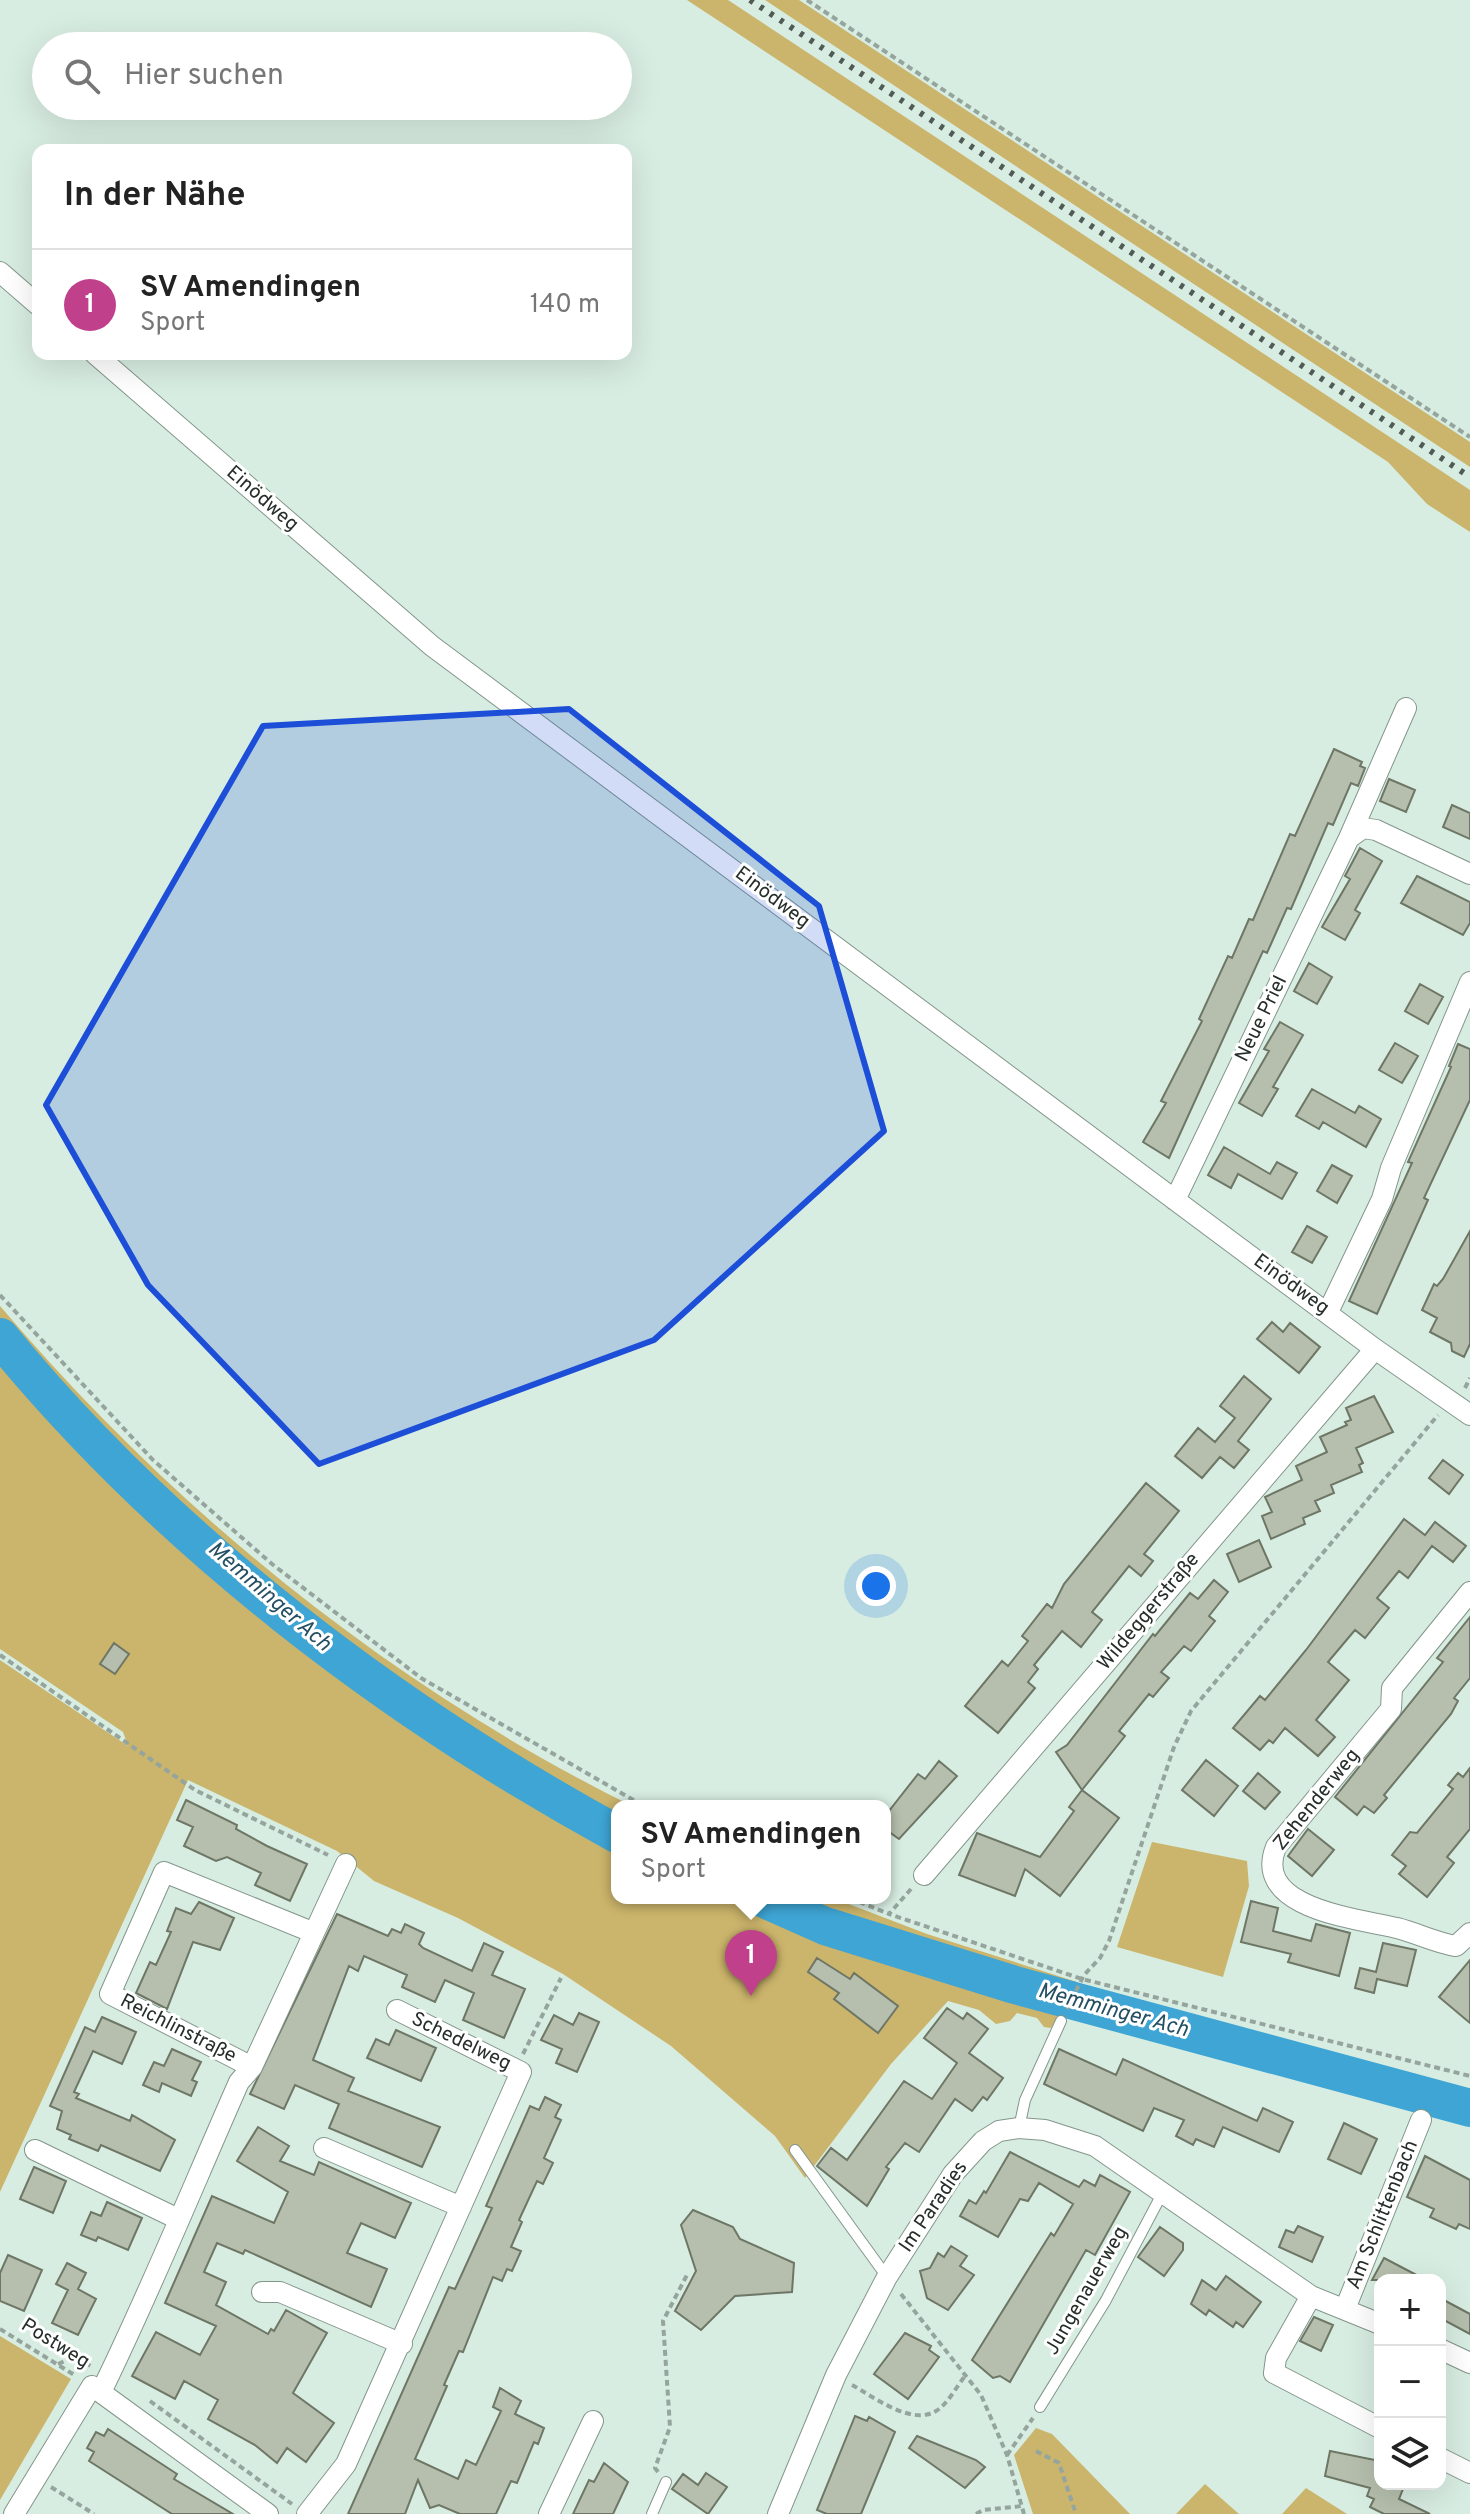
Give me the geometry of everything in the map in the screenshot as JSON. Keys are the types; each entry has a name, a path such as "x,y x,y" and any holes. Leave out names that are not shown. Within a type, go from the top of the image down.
{"street":[{"path":"0,272 32,300"},
{"name":"Einödweg","path":"102,360 393,616 1375,1349 1470,1415"},
{"name":"Neue Priel","path":"1175,1200 1349,838 1406,708"},
{"path":"1349,838 1363,828 1376,830 1470,874"},
{"path":"1328,1312 1382,1199 1391,1168 1470,982"},
{"name":"Wildeggerstraße","path":"924,1875 1375,1349"},
{"name":"Zehenderweg","path":"1470,1592 1392,1688 1391,1709 1276,1847 1270,1861 1271,1870 1283,1886 1329,1916 1392,1927 1446,1945 1456,1946 1470,1933"},
{"name":"Reichlinstraße","path":"14,2514 97,2389 164,2259 178,2219 239,2082 252,2067 346,1864"},
{"name":"Reichlinstraße","path":"252,2067 110,1994 164,1872 312,1932"},
{"name":"Schedelweg","path":"307,2514 346,2464 521,2072 397,2010"},
{"name":"Am Schlittenbach","path":"1345,2309 1421,2120"},
{"path":"1019,2128 1045,2130 1095,2146 1311,2296 1374,2321"},
{"name":"Im Paradies","path":"778,2514 836,2375 887,2277 967,2156 999,2131 1019,2128"},
{"path":"324,2148 461,2207"},
{"path":"35,2150 178,2219"},
{"path":"262,2292 280,2292 402,2344"},
{"path":"1311,2296 1276,2358 1274,2373 1374,2425"},
{"path":"1446,2352 1470,2363"},
{"path":"97,2389 268,2514"},
{"path":"549,2514 593,2421"},
{"path":"1446,2461 1470,2473"}],"lane":[{"path":"1019,2128 1025,2100 1061,2021"},
{"path":"795,2150 887,2277"},
{"name":"Jungenauerweg","path":"1040,2407 1106,2300 1163,2192"},
{"path":"652,2514 666,2482"}],"path":[{"path":"807,0 1470,437"},
{"path":"0,1295 28,1330 153,1460 283,1573 421,1678 634,1800"},
{"path":"1061,2021 1082,1979 1109,1941 1174,1747 1191,1711 1450,1401"},
{"path":"0,1655 195,1790 346,1864"},
{"path":"889,1914 924,1875"},
{"path":"865,1904 1082,1979 1470,2076"},
{"path":"521,2072 522,2057 561,1978"},
{"path":"662,2450 670,2427 663,2321 688,2273"},
{"path":"887,2277 981,2395 1007,2455 1024,2514"},
{"name":"Postweg","path":"0,2329 97,2389"},
{"path":"836,2375 886,2404 918,2416 937,2411 965,2376"},
{"path":"1007,2455 1040,2407"},
{"path":"1036,2451 1059,2463 1076,2514"},
{"path":"36,2477 94,2514"},
{"path":"976,2514 983,2510 1022,2506"}],"highlighted area":[{"path":"569,709 819,906 884,1131 654,1340 319,1464 148,1285 46,1105 263,726"}],"shaded area":[{"path":"687,0 728,0 1470,490 1470,532 1427,504 1388,462"},
{"path":"765,0 799,0 1470,442 1470,467"},
{"path":"0,1306 138,1454 290,1588 456,1706 542,1758 621,1800 611,1800 611,1904 849,1904 927,1934 1077,1982 1051,2028 1044,2027 1037,2018 1017,2013 1010,2021 996,2024 979,2010 948,2001 891,2064 805,2178 775,2136 671,2046 563,1974 458,1918 374,1881 337,1851 188,1780 0,2192 0,1660 128,1746 123,1732 0,1649"},
{"path":"1152,1842 1247,1861 1249,1886 1223,1977 1117,1947"},
{"path":"0,2336 71,2379 0,2500"},
{"path":"1036,2428 1052,2434 1130,2514 1033,2514 1014,2455"},
{"path":"1205,2484 1239,2514 1176,2514"},
{"path":"1306,2488 1347,2514 1282,2514"}],"building":[{"path":"1334,749 1362,762 1360,766 1365,768 1358,786 1351,783 1333,825 1328,823 1291,909 1287,908 1267,953 1263,951 1169,1158 1143,1142 1166,1103 1161,1101 1202,1021 1199,1019 1228,956 1232,958 1249,919 1253,920 1290,834 1295,836"},
{"path":"1389,779 1415,790 1406,812 1380,801"},
{"path":"1452,805 1470,813 1470,839 1443,827"},
{"path":"1360,848 1382,861 1355,910 1360,913 1345,940 1322,927 1350,879 1345,876"},
{"path":"1417,876 1470,902 1470,923 1463,935 1401,903"},
{"path":"1309,963 1332,977 1317,1004 1294,991"},
{"path":"1420,984 1443,997 1428,1024 1405,1011"},
{"path":"1280,1022 1303,1035 1273,1087 1278,1089 1262,1116 1239,1103 1269,1051 1264,1049"},
{"path":"1395,1043 1418,1056 1402,1083 1379,1070"},
{"path":"1458,1044 1470,1049 1470,1100 1424,1198 1428,1200 1377,1314 1349,1301 1412,1163 1408,1162 1451,1067"},
{"path":"1312,1089 1355,1113 1359,1106 1381,1119 1366,1147 1323,1122 1319,1129 1296,1116"},
{"path":"1224,1147 1270,1174 1277,1162 1297,1173 1282,1199 1238,1174 1231,1188 1208,1175"},
{"path":"1332,1165 1352,1176 1337,1203 1317,1191"},
{"path":"1307,1226 1327,1237 1312,1263 1292,1252"},
{"path":"1470,1231 1470,1344 1464,1357 1452,1351 1451,1343 1430,1332 1437,1318 1422,1310 1434,1284 1437,1286 1443,1279"},
{"path":"1272,1322 1283,1332 1290,1323 1320,1347 1299,1373 1257,1339"},
{"path":"1244,1376 1271,1399 1238,1441 1249,1450 1234,1468 1220,1457 1202,1478 1175,1456 1198,1428 1215,1442 1235,1418 1220,1406"},
{"path":"1374,1396 1393,1432 1356,1448 1363,1463 1359,1465 1362,1472 1331,1485 1334,1493 1315,1501 1320,1511 1303,1518 1305,1524 1271,1539 1262,1516 1272,1512 1265,1497 1302,1480 1296,1466 1327,1452 1320,1437 1347,1425 1345,1422 1351,1420 1346,1408"},
{"path":"1443,1460 1463,1475 1449,1494 1429,1478"},
{"path":"1146,1483 1179,1511 1144,1554 1153,1561 1141,1576 1129,1566 1092,1612 1102,1620 1081,1647 1062,1631 1034,1665 1038,1669 1028,1682 1035,1688 998,1733 965,1706 1002,1661 1008,1666 1028,1641 1022,1636 1047,1604 1052,1608 1064,1584"},
{"path":"1404,1519 1425,1535 1435,1522 1466,1546 1453,1562 1432,1546 1408,1578 1399,1571 1377,1598 1389,1608 1365,1638 1355,1630 1328,1662 1349,1680 1316,1720 1335,1737 1318,1756 1285,1728 1273,1743 1269,1740 1260,1750 1233,1728 1260,1696 1265,1700 1306,1650"},
{"path":"1259,1540 1271,1567 1239,1582 1227,1554"},
{"path":"1214,1580 1228,1592 1209,1616 1215,1621 1191,1651 1184,1646 1161,1672 1169,1678 1153,1697 1149,1694 1119,1731 1125,1736 1082,1790 1056,1752 1067,1745 1153,1634 1155,1636 1190,1593 1198,1599"},
{"path":"1470,1617 1470,1678 1454,1698 1458,1701 1451,1714 1384,1795 1387,1798 1374,1813 1364,1806 1357,1815 1335,1797 1443,1662 1437,1658"},
{"path":"114,1643 129,1654 115,1674 100,1664"},
{"path":"1206,1760 1238,1786 1214,1816 1182,1790"},
{"path":"939,1761 957,1776 899,1839 891,1833 891,1808 918,1774 925,1779"},
{"path":"1470,1768 1470,1829 1447,1857 1454,1863 1427,1897 1399,1874 1406,1866 1392,1855 1410,1832 1417,1833 1453,1789 1448,1785 1458,1773 1463,1777"},
{"path":"1258,1773 1280,1792 1265,1809 1243,1791"},
{"path":"1082,1790 1119,1818 1060,1896 1025,1869 1015,1896 959,1875 977,1833 1040,1857 1074,1811 1069,1807"},
{"path":"186,1800 237,1825 236,1829 267,1846 307,1864 290,1901 255,1885 261,1873 227,1857 216,1861 184,1846 193,1827 177,1820"},
{"path":"1308,1829 1334,1850 1312,1876 1288,1856"},
{"path":"1251,1901 1278,1908 1273,1931 1311,1941 1316,1924 1350,1933 1339,1976 1288,1962 1291,1954 1241,1942"},
{"path":"199,1902 234,1918 220,1950 193,1942 167,2009 136,1993 150,1962 156,1965 171,1932 167,1931 176,1908 191,1914"},
{"path":"337,1914 388,1936 392,1929 401,1933 405,1924 424,1933 419,1944 423,1948 472,1971 484,1943 503,1952 492,1975 525,1989 504,2038 463,2020 474,1993 445,1980 435,2002 402,1987 407,1975 364,1956 358,1971 349,1966 313,2060 354,2078 348,2091 440,2127 422,2167 329,2128 339,2104 295,2085 284,2109 250,2094"},
{"path":"1383,1943 1416,1950 1407,1986 1377,1979 1374,1993 1355,1988 1360,1968 1376,1972"},
{"path":"817,1958 850,1979 854,1973 898,2006 878,2033 834,1999 839,1993 808,1972"},
{"path":"1470,1960 1470,2023 1439,1997"},
{"path":"947,2008 963,2019 967,2013 988,2029 969,2053 1003,2078 987,2100 983,2097 972,2111 955,2099 919,2152 905,2143 886,2167 889,2169 867,2206 817,2166 831,2148 847,2160 904,2081 932,2099 957,2063 924,2038"},
{"path":"579,2013 599,2022 577,2072 556,2063 562,2049 541,2040 554,2015 573,2025"},
{"path":"102,2017 136,2032 122,2064 93,2051 74,2092 79,2094 76,2098 130,2121 132,2115 175,2140 160,2171 101,2145 98,2151 69,2139 71,2135 57,2129 62,2111 50,2106 85,2027 95,2032"},
{"path":"396,2030 436,2048 421,2081 367,2058 376,2039 389,2045"},
{"path":"172,2049 201,2062 192,2080 197,2082 191,2096 162,2083 159,2092 143,2085 154,2062 164,2066"},
{"path":"1059,2049 1116,2075 1123,2059 1257,2121 1263,2108 1293,2122 1279,2152 1223,2127 1214,2147 1196,2139 1193,2145 1176,2136 1184,2120 1154,2108 1143,2131 1044,2084"},
{"path":"545,2097 561,2105 555,2117 561,2120 544,2158 553,2163 543,2184 537,2181 519,2220 522,2222 511,2247 521,2251 512,2271 507,2269 502,2281 493,2277 463,2352 459,2351 444,2385 447,2386 415,2459 458,2479 466,2460 476,2465 501,2411 493,2407 500,2388 521,2401 515,2414 544,2428 538,2444 534,2442 517,2483 511,2481 496,2514 460,2514 439,2505 430,2508 418,2480 405,2514 348,2514 449,2287 455,2289 492,2208 486,2206 530,2106 539,2110"},
{"path":"1344,2123 1377,2139 1361,2174 1328,2159"},
{"path":"258,2127 289,2146 280,2161 314,2175 319,2162 411,2203 395,2238 361,2223 347,2253 387,2269 371,2307 245,2250 243,2254 217,2243 204,2272 226,2282 216,2305 268,2334 271,2329 274,2331 286,2310 327,2333 293,2393 334,2423 306,2462 287,2448 277,2463 255,2445 208,2419 218,2400 184,2381 175,2399 132,2376 156,2332 200,2355 216,2326 165,2303 212,2196 274,2223 288,2192 237,2161"},
{"path":"1010,2152 1079,2187 1084,2180 1095,2186 1100,2175 1130,2192 1095,2255 1086,2250 1010,2382 1000,2376 993,2378 972,2360 1051,2233 1054,2236 1073,2204 1039,2183 1028,2201 1020,2199 998,2237 960,2216 969,2200 976,2204 984,2191 986,2193"},
{"path":"1425,2156 1470,2180 1470,2229 1459,2224 1456,2229 1430,2217 1434,2209 1407,2197"},
{"path":"34,2167 66,2181 53,2213 20,2199"},
{"path":"107,2202 142,2218 128,2250 98,2237 96,2241 81,2235 91,2212 101,2216"},
{"path":"693,2210 733,2227 740,2239 794,2263 792,2292 735,2296 701,2330 675,2311 696,2271 681,2225"},
{"path":"1298,2226 1323,2237 1312,2262 1279,2247 1286,2230 1294,2233"},
{"path":"1160,2227 1183,2243 1183,2250 1164,2276 1138,2257"},
{"path":"951,2246 967,2256 960,2266 974,2275 948,2310 927,2298 920,2271 930,2268 938,2253 944,2257"},
{"path":"8,2255 42,2270 24,2311 0,2301 0,2273"},
{"path":"1384,2258 1415,2274 1375,2274"},
{"path":"67,2263 86,2273 78,2289 96,2299 78,2335 52,2323 68,2290 56,2284"},
{"path":"1226,2276 1261,2302 1243,2327 1236,2322 1233,2327 1209,2310 1206,2315 1191,2304 1202,2280 1216,2290"},
{"path":"1446,2301 1470,2314 1470,2334 1446,2321"},
{"path":"1314,2317 1333,2325 1321,2351 1300,2341"},
{"path":"905,2333 931,2346 929,2350 939,2357 908,2399 874,2374"},
{"path":"855,2416 867,2421 869,2417 895,2432 861,2514 827,2514 817,2510"},
{"path":"108,2429 177,2474 174,2479 233,2514 172,2514 89,2461 94,2452 87,2448 96,2432 104,2436"},
{"path":"917,2436 976,2460 985,2467 965,2488 909,2448"},
{"path":"1330,2451 1374,2460 1374,2490 1403,2490 1399,2499 1430,2514 1384,2514 1370,2507 1374,2499 1367,2496 1370,2488 1325,2476"},
{"path":"604,2463 628,2482 613,2514 573,2514 589,2480 594,2482"},
{"path":"706,2473 727,2487 708,2514 672,2489 683,2474 698,2485"}],"waterway":[{"name":"Memminger Ach","path":"0,1337 65,1412 134,1483 208,1551 285,1615 447,1732 611,1831"},
{"name":"Memminger Ach","path":"776,1904 825,1926 1015,1985 1470,2108"}],"railway":[{"path":"750,0 1470,477"}],"place":[{"name":"SV Amendingen","path":"751,1996"}]}
